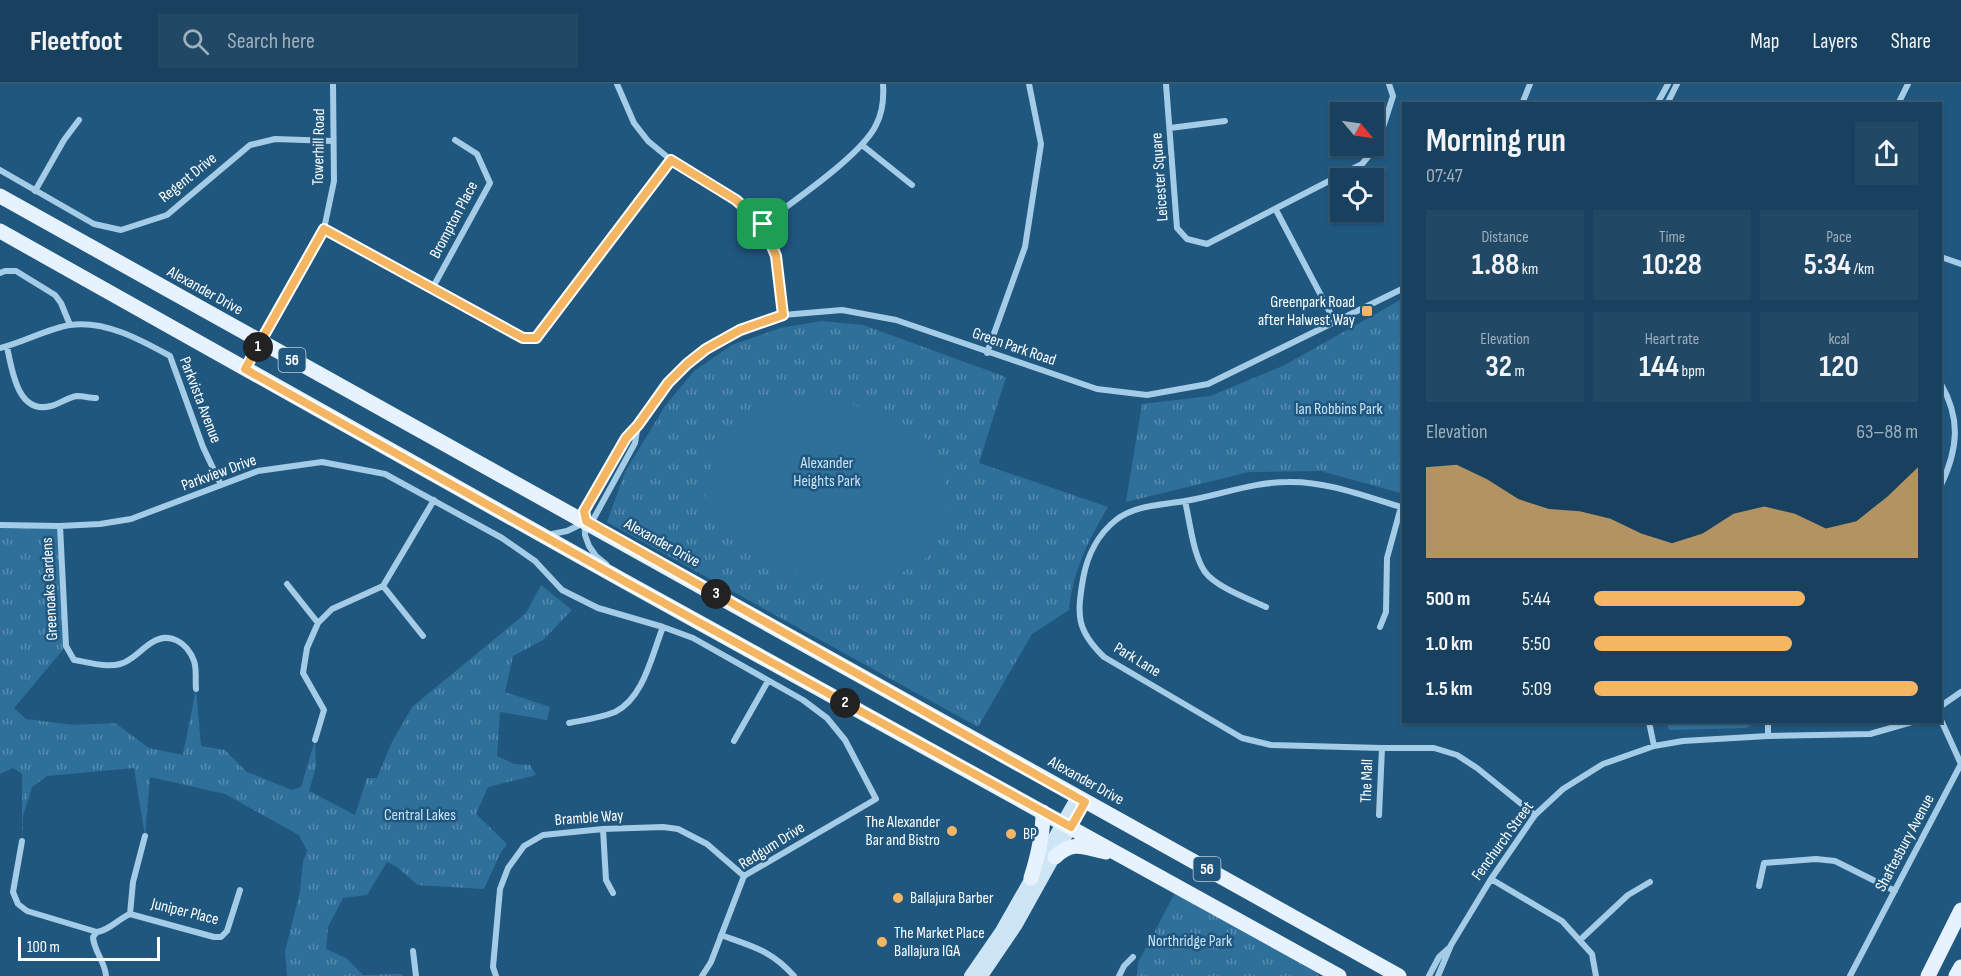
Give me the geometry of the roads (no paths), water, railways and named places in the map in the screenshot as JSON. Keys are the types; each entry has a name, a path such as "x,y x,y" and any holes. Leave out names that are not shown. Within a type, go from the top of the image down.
{"main road":[{"name":"Alexander Drive","path":"0,196 1399,976"},
{"name":"56","path":"0,231 543,536 1339,976"},
{"path":"970,976 1001,931 1031,878 1081,800"},
{"path":"1031,878 1041,844 1043,812"},
{"path":"982,976 1006,943 1055,857 1067,825"},
{"path":"1055,857 1067,847 1075,846 1124,856"},
{"path":"1928,976 1961,910"},
{"path":"1956,976 1961,967"}],"street":[{"name":"Towerhill Road","path":"245,369 324,229 334,180 333,84"},
{"path":"617,84 634,123 648,141 671,160 736,200 763,224 776,256 783,315"},
{"path":"763,224 862,145 876,127 885,100 883,84"},
{"path":"987,353 1025,246 1041,144 1029,84"},
{"name":"Leicester Square","path":"1166,84 1177,228 1187,239 1207,244 1362,164 1377,146 1393,96 1389,84"},
{"path":"1523,102 1530,84"},
{"path":"1661,102 1668,84"},
{"path":"1662,102 1677,84"},
{"path":"1899,102 1908,84"},
{"path":"35,191 64,140 79,120"},
{"path":"1170,128 1226,121"},
{"name":"Regent Drive","path":"0,170 94,224 121,230 167,214 250,145 275,139 332,141"},
{"name":"Brompton Place","path":"432,289 490,183 477,154 455,140"},
{"path":"862,145 912,185"},
{"path":"324,229 523,338 536,338 671,160"},
{"path":"1276,210 1335,322"},
{"path":"1942,257 1959,264 1961,254"},
{"path":"0,273 16,271 55,295 70,325"},
{"name":"Green Park Road","path":"624,581 596,556 589,546 585,535 584,511 626,438 668,383 706,349 740,330 783,315 842,310 896,320 1097,389 1147,395 1208,384 1402,289"},
{"name":"Parkvista Avenue","path":"4,348 70,325 98,326 140,339 170,356 202,447 221,485"},
{"path":"4,348 14,382 21,395 34,406 49,407 76,396 96,398"},
{"path":"1942,386 1955,409 1957,435 1950,465 1942,483"},
{"name":"Green Park Road","path":"543,536 567,531 594,518 635,443 638,425"},
{"name":"Parkview Drive","path":"0,525 60,526 100,524 131,519 258,471 322,462 386,474 502,538 527,556 562,590 598,608 693,638 803,700 827,718 845,740 876,799"},
{"name":"Park Lane","path":"1402,507 1331,487 1289,482 1241,488 1185,501 1152,504 1116,519 1095,541 1084,574 1078,609 1083,631 1104,657 1242,738 1271,746 1434,748 1456,755 1477,768 1535,815"},
{"path":"315,740 324,710 303,673 307,648 318,623 332,609 383,586 434,500"},
{"path":"1185,501 1198,555 1206,573 1216,582 1266,607"},
{"path":"1380,627 1386,612 1386,558 1402,510"},
{"name":"Greenoaks Gardens","path":"60,526 66,646 74,660 110,665 121,664 152,642 172,638 184,644 195,663 195,689"},
{"path":"287,584 318,623"},
{"path":"383,586 423,636"},
{"path":"568,723 617,711 632,697 641,684 663,627"},
{"path":"734,741 768,681"},
{"path":"1942,705 1961,692"},
{"name":"Shaftesbury Avenue","path":"1850,976 1961,764 1942,722"},
{"path":"1649,723 1654,746"},
{"path":"1768,723 1768,736"},
{"name":"Fenchurch Street","path":"1438,976 1451,945 1491,879 1535,815 1563,789 1604,764 1654,746 1683,741 1869,734 1908,723"},
{"name":"The Mall","path":"1379,815 1382,748"},
{"name":"Redgum Drive","path":"702,976 711,962 744,876 876,799"},
{"name":"Bramble Way","path":"496,976 494,967 500,889 510,864 524,846 543,835 603,829 663,827 678,829 707,843 744,876"},
{"path":"603,829 606,880 613,894"},
{"path":"130,914 133,882 145,836"},
{"path":"22,841 13,892 18,904 27,911 97,932 93,937 94,945 97,955 106,966 106,976"},
{"path":"1759,886 1764,863 1816,859 1835,861 1895,891"},
{"path":"1491,879 1562,921 1592,954 1596,976"},
{"path":"1580,940 1628,895 1650,882"},
{"name":"Juniper Place","path":"97,932 104,931 122,917 130,914 221,937 227,931 240,890"},
{"path":"721,935 766,952 781,961 794,976"},
{"name":"Fenchurch Street","path":"1429,976 1439,957 1451,945"},
{"path":"413,951 416,976"},
{"path":"1119,976 1124,966 1133,957"}],"place":[{"name":"Greenpark Road after Halwest Way","path":"1367,311"},
{"name":"The Alexander Bar and Bistro","path":"952,831"},
{"name":"BP","path":"1011,834"},
{"name":"Ballajura Barber","path":"898,898"},
{"name":"The Market Place Ballajura IGA","path":"882,942"}],"park label":[{"name":"Ian Robbins Park","path":"1339,409"},
{"name":"Alexander Heights Park","path":"827,472"},
{"name":"Central Lakes","path":"420,815"},
{"name":"Northridge Park","path":"1190,941"}]}
